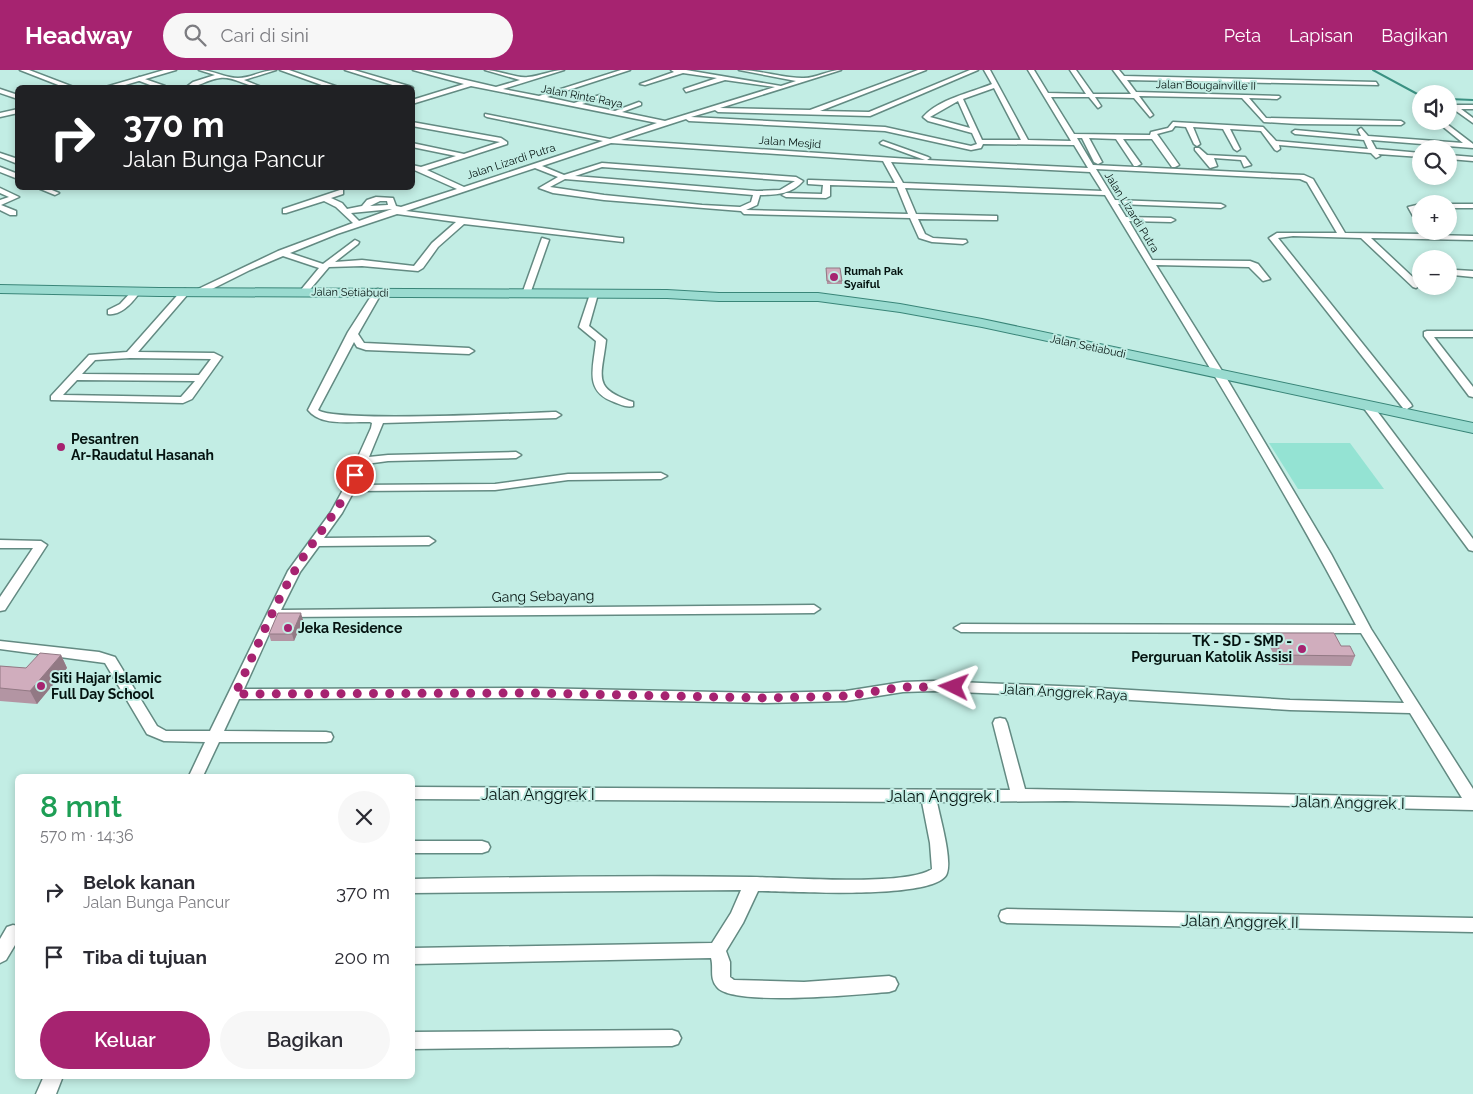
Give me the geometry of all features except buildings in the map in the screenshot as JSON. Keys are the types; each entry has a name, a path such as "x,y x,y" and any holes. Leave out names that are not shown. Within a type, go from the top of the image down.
{"main road":[{"name":"Jalan Setiabudi","path":"0,289 136,292 700,295 719,298 808,297 865,303 982,323 1407,406 1473,421"},
{"name":"Jalan Setiabudi","path":"1216,370 1473,428"}],"street":[{"path":"23,70 65,85"},
{"path":"116,85 172,70"},
{"path":"202,70 252,85"},
{"path":"238,80 273,70"},
{"path":"283,70 329,85"},
{"path":"348,70 400,85"},
{"name":"Jalan Rinte Raya","path":"416,70 471,84 665,123"},
{"path":"488,70 526,80"},
{"path":"495,89 561,70"},
{"path":"540,98 627,70"},
{"path":"674,70 783,87"},
{"path":"742,70 805,81"},
{"name":"Jalan Lizardi Putra","path":"199,292 280,253 396,209 464,189 679,118 838,70"},
{"path":"807,113 923,70"},
{"path":"708,109 870,114 975,70"},
{"path":"987,70 1026,142"},
{"name":"Jalan Lizardi Putra","path":"1031,70 1074,139 1094,166 1107,193 1216,370"},
{"path":"1073,70 1098,106"},
{"path":"1116,70 1150,114"},
{"path":"642,84 683,72"},
{"path":"192,85 220,76"},
{"path":"686,90 724,78"},
{"path":"1122,78 1225,78 1376,84"},
{"path":"139,79 157,85"},
{"path":"415,101 471,84"},
{"path":"973,132 925,118 930,112 995,85"},
{"path":"415,89 435,95"},
{"path":"0,91 15,95"},
{"name":"Jalan Bougainville II","path":"1047,96 1277,97"},
{"path":"1244,96 1264,120 1338,124 1351,121 1401,123"},
{"path":"573,105 600,97"},
{"path":"679,118 885,129 974,148 980,146 960,99"},
{"path":"615,113 638,104"},
{"path":"1472,119 1454,107 1473,107"},
{"path":"0,115 15,111"},
{"name":"Jalan Mesjid","path":"487,115 611,141 940,163 1094,166 1293,176 1310,181 1342,234"},
{"path":"1255,123 1263,129 1276,147 1410,154 1412,158"},
{"path":"1175,165 1153,133 1170,128 1173,124 1263,129"},
{"path":"415,125 500,140 505,143 423,169 415,168"},
{"path":"1189,125 1197,146 1211,162"},
{"path":"1225,127 1238,149"},
{"path":"1361,130 1377,153"},
{"path":"1451,130 1472,146"},
{"path":"1393,131 1401,140"},
{"path":"1295,132 1412,141"},
{"path":"1425,132 1432,140"},
{"path":"979,142 1026,142 1074,139 1084,136 1154,137"},
{"path":"1084,136 1094,166"},
{"path":"1118,137 1137,164"},
{"path":"883,143 940,163"},
{"path":"1457,145 1472,146"},
{"path":"415,146 464,156"},
{"path":"0,155 15,161"},
{"path":"1216,173 1210,156 1243,158 1247,165"},
{"path":"1457,157 1473,158"},
{"path":"886,160 900,185 924,238 963,242"},
{"path":"535,166 564,177 757,192 780,192 791,188 799,181 602,165 564,177 543,188 548,191 574,194 736,209 742,209 754,203 757,192"},
{"path":"0,169 15,176"},
{"path":"423,169 441,180 464,189"},
{"path":"811,182 1107,193"},
{"path":"786,195 826,196 827,182"},
{"path":"0,190 15,197 0,205 12,213"},
{"path":"47,190 55,193"},
{"path":"286,211 340,192"},
{"path":"324,198 347,211 358,224"},
{"path":"1102,207 1114,204 1221,206"},
{"path":"1457,206 1473,206"},
{"path":"347,211 365,207 396,209 462,221 620,240"},
{"path":"744,212 994,218"},
{"path":"1123,219 1170,220"},
{"path":"280,253 325,266 362,263 415,269 420,266 435,245 462,221"},
{"path":"1407,406 1273,238 1277,234 1412,234"},
{"path":"1363,235 1412,281"},
{"path":"1457,237 1473,238"},
{"path":"1463,238 1473,248"},
{"path":"526,294 545,240"},
{"path":"304,292 325,266 355,242"},
{"path":"1150,262 1250,264 1255,266 1266,279"},
{"path":"1457,273 1473,274"},
{"path":"111,312 123,306 136,292"},
{"path":"130,355 185,292"},
{"path":"378,292 332,371 313,410 314,413 325,417 376,420 556,415"},
{"path":"594,294 584,327 601,340 596,381 601,392 606,396 629,404"},
{"path":"353,332 360,345 366,347 468,351"},
{"path":"1472,334 1427,334 1473,394"},
{"path":"93,356 217,356 188,397 181,400 56,398 74,377 93,356"},
{"path":"1216,370 1320,546 1365,629 1414,708 1466,782 1473,803"},
{"path":"74,377 202,378"},
{"path":"1367,405 1473,547"},
{"path":"197,774 294,571 336,513 350,488 378,424 376,420"},
{"path":"360,462 388,458 516,455"},
{"path":"350,488 495,487 568,477 661,476"},
{"path":"314,542 429,541"},
{"path":"0,544 41,545 1,605"},
{"name":"Gang Sebayang","path":"272,614 814,609"},
{"path":"961,628 1365,629"},
{"path":"0,645 105,658 113,664 152,730 164,736 214,738 326,737"},
{"name":"Jalan Anggrek Raya","path":"235,694 532,693 766,698 846,696 902,687 933,686 1084,692 1281,705 1414,708"},
{"path":"1000,723 1019,796"},
{"name":"Jalan Anggrek I","path":"415,793 1066,795 1473,803"},
{"path":"415,886 566,883 752,883 862,886 912,883 932,878 940,872 938,843 928,796"},
{"path":"415,847 482,847"},
{"path":"752,883 746,902 734,927 718,950 721,962 720,974 725,985 733,988 804,990 889,984"},
{"name":"Jalan Anggrek II","path":"1007,916 1473,925"},
{"path":"0,955 13,932"},
{"path":"415,956 718,950"},
{"path":"415,1041 672,1038"},
{"path":"46,1094 53,1079"}],"green space":[{"path":"1269,443 1350,443 1384,489 1298,489"}],"waterway":[{"path":"1373,70 1412,91"},
{"path":"1457,99 1473,100"}],"place":[{"name":"Rumah Pak Syaiful","path":"834,277"},
{"name":"Pesantren Ar-Raudatul Hasanah","path":"61,447"},
{"name":"Jeka Residence","path":"288,628"},
{"name":"TK - SD - SMP - Perguruan Katolik Assisi","path":"1302,649"},
{"name":"Siti Hajar Islamic Full Day School","path":"41,686"}],"route":[{"path":"355,475 336,513 294,571 235,694 532,693 766,698 846,696 902,687 954,687"}]}
